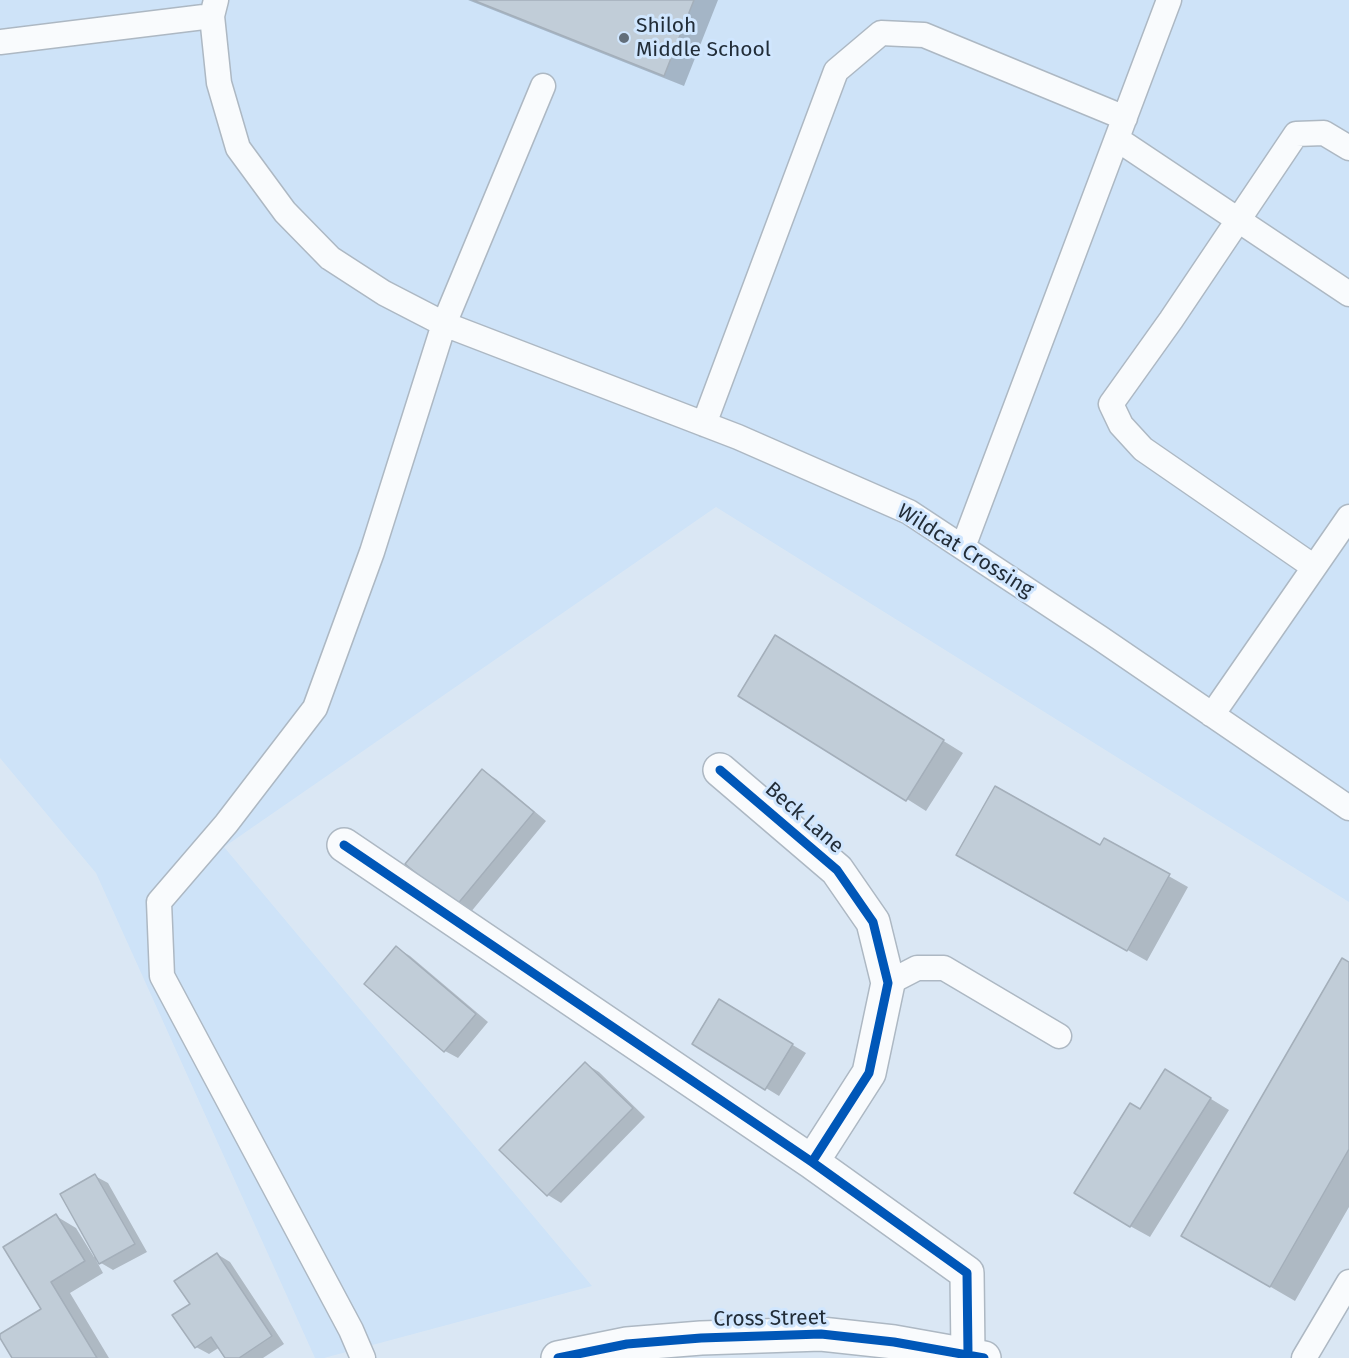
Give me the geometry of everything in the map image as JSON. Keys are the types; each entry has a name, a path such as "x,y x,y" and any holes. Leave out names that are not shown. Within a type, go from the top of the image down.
{"street":[{"name":"Beck Lane","path":"720,770 837,870 873,922 888,982 869,1073 812,1162"},
{"path":"344,845 812,1162 967,1273 976,1356"},
{"name":"Cross Street","path":"558,1358 638,1343 821,1334 894,1342 976,1356"}],"lane":[{"path":"963,547 1169,0"},
{"path":"0,42 214,8"},
{"name":"Wildcat Crossing","path":"214,8 219,83 238,148 285,212 330,258 384,293 444,324 704,424 909,512 1349,808"},
{"path":"704,424 836,71 880,33 924,35 1121,128 1238,219 1349,294"},
{"path":"363,1358 162,976 159,902 226,824 315,708 372,552 444,324 543,86"},
{"path":"1314,567 1143,449 1121,425 1111,404 1171,321 1296,134 1324,133 1349,148"},
{"path":"1212,715 1349,517"},
{"path":"888,982 917,968 944,968 1059,1036"},
{"path":"1304,1358 1349,1282"}],"shaded area":[{"path":"0,0 1349,0 1349,902 716,507 224,847 592,1286 324,1358 315,1358 96,873 0,758"}],"building":[{"name":"Shiloh Middle School","path":"473,0 694,0 664,76"},
{"path":"775,635 944,740 906,801 738,696"},
{"path":"482,769 534,812 456,906 405,864"},
{"path":"995,786 1100,845 1104,838 1170,874 1127,951 956,855"},
{"path":"396,946 476,1014 444,1052 364,984"},
{"path":"1342,958 1349,962 1349,1149 1270,1287 1181,1236"},
{"path":"719,999 793,1044 765,1090 692,1044"},
{"path":"585,1062 633,1108 547,1196 499,1150"},
{"path":"1165,1069 1211,1098 1130,1227 1074,1193 1130,1103 1140,1109"},
{"path":"95,1174 135,1244 99,1264 60,1194"},
{"path":"56,1214 85,1261 51,1282 97,1358 12,1358 0,1334 41,1309 3,1247"},
{"path":"217,1253 272,1336 239,1358 225,1358 211,1337 195,1348 172,1315 190,1304 174,1281"}],"cycle path":[{"path":"720,770 837,870 873,922 888,983 869,1073 812,1162"},
{"path":"344,845 812,1162 967,1273 968,1354"},
{"path":"558,1358 627,1344 701,1338 821,1334 894,1342 984,1358"}],"place":[{"name":"Shiloh Middle School","path":"624,38"}]}
